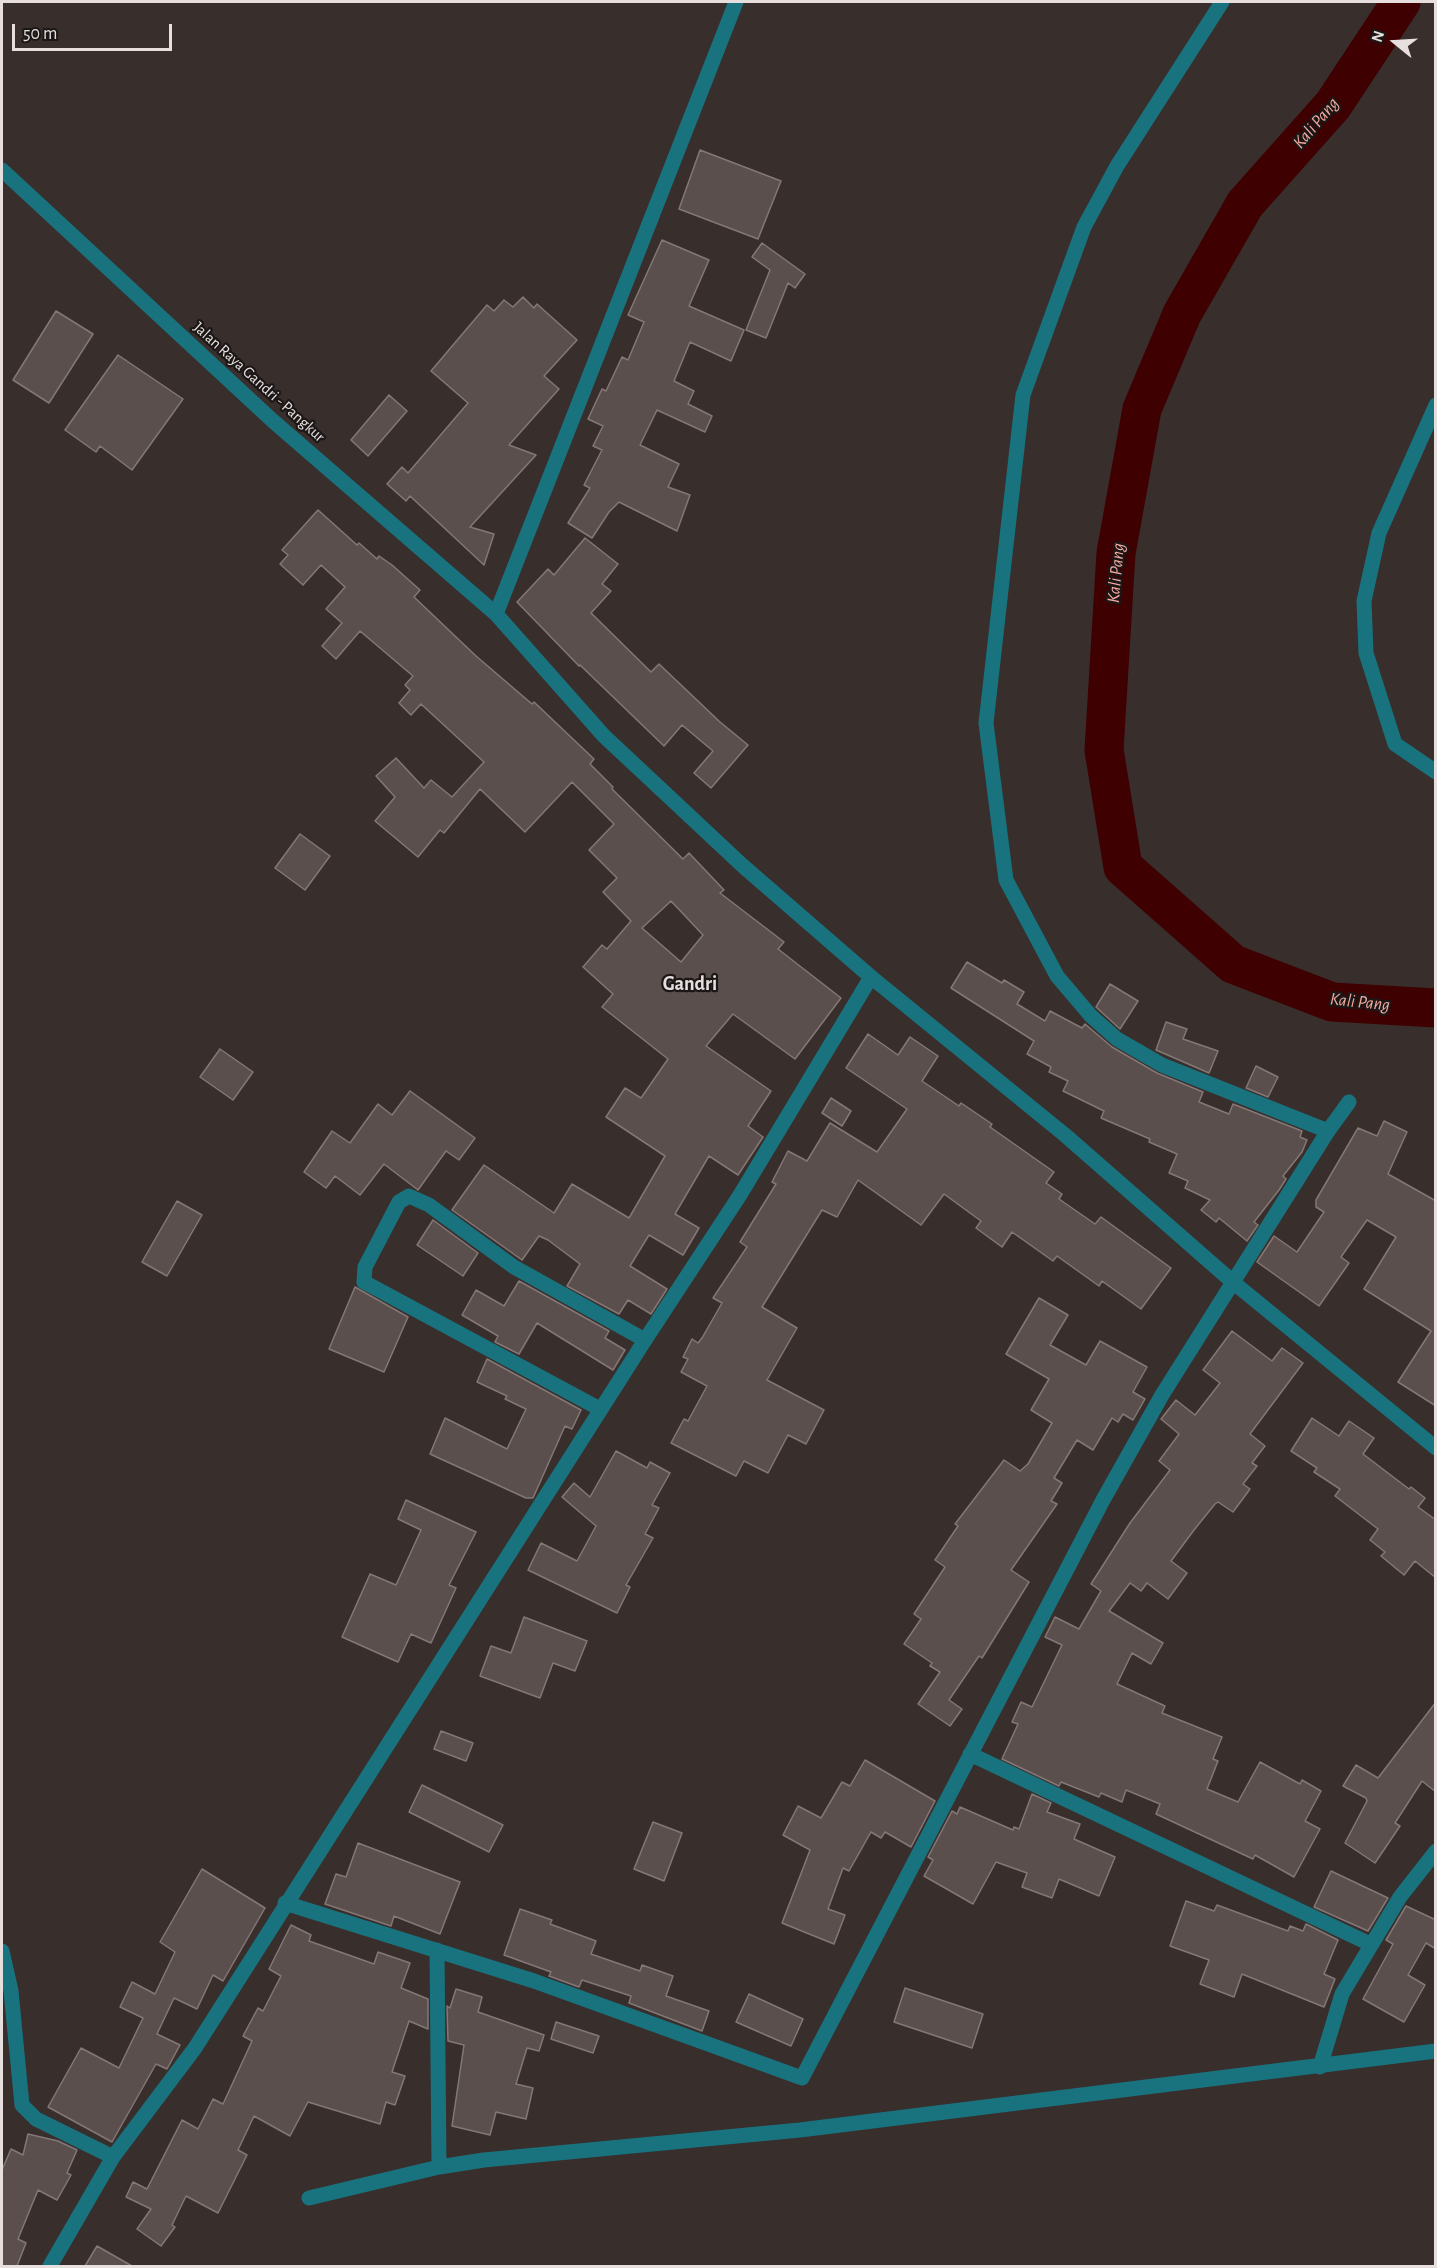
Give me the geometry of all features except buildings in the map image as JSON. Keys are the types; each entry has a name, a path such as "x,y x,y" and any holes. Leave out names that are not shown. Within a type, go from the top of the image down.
{"street":[{"path":"496,615 736,2"},
{"path":"1222,2 1117,166 1084,227 1023,395 986,723 1006,880 1057,976 1091,1016 1117,1038 1162,1065 1328,1131"},
{"name":"Jalan Raya Gandri - Pangkur","path":"2,170 273,421 496,615 604,736 743,866 872,977 1065,1136 1234,1282 1436,1448"},
{"path":"1436,405 1379,533 1364,601 1366,653 1395,744 1436,771"},
{"path":"50,2266 113,2157 195,2048 600,1409 740,1195 872,977"},
{"path":"285,1903 534,1981 802,2078 1109,1490 1162,1395 1328,1131 1349,1102"},
{"path":"600,1409 364,1282 365,1267 399,1202 409,1196 429,1205 514,1267 645,1340"},
{"path":"970,1754 1370,1944"},
{"path":"1320,2067 1342,1994 1400,1897 1436,1851"},
{"path":"437,1950 439,2167"},
{"path":"2,1951 11,1991 22,2105 36,2119 113,2157"},
{"path":"309,2198 439,2167 484,2160 800,2130 1436,2052"}],"waterway":[{"name":"Kali Pang","path":"1401,2 1333,105 1245,204 1182,314 1142,409 1116,553 1104,750 1123,867 1233,964 1332,1002 1436,1008"}],"district":[{"name":"Gandri","path":"690,984"}]}
